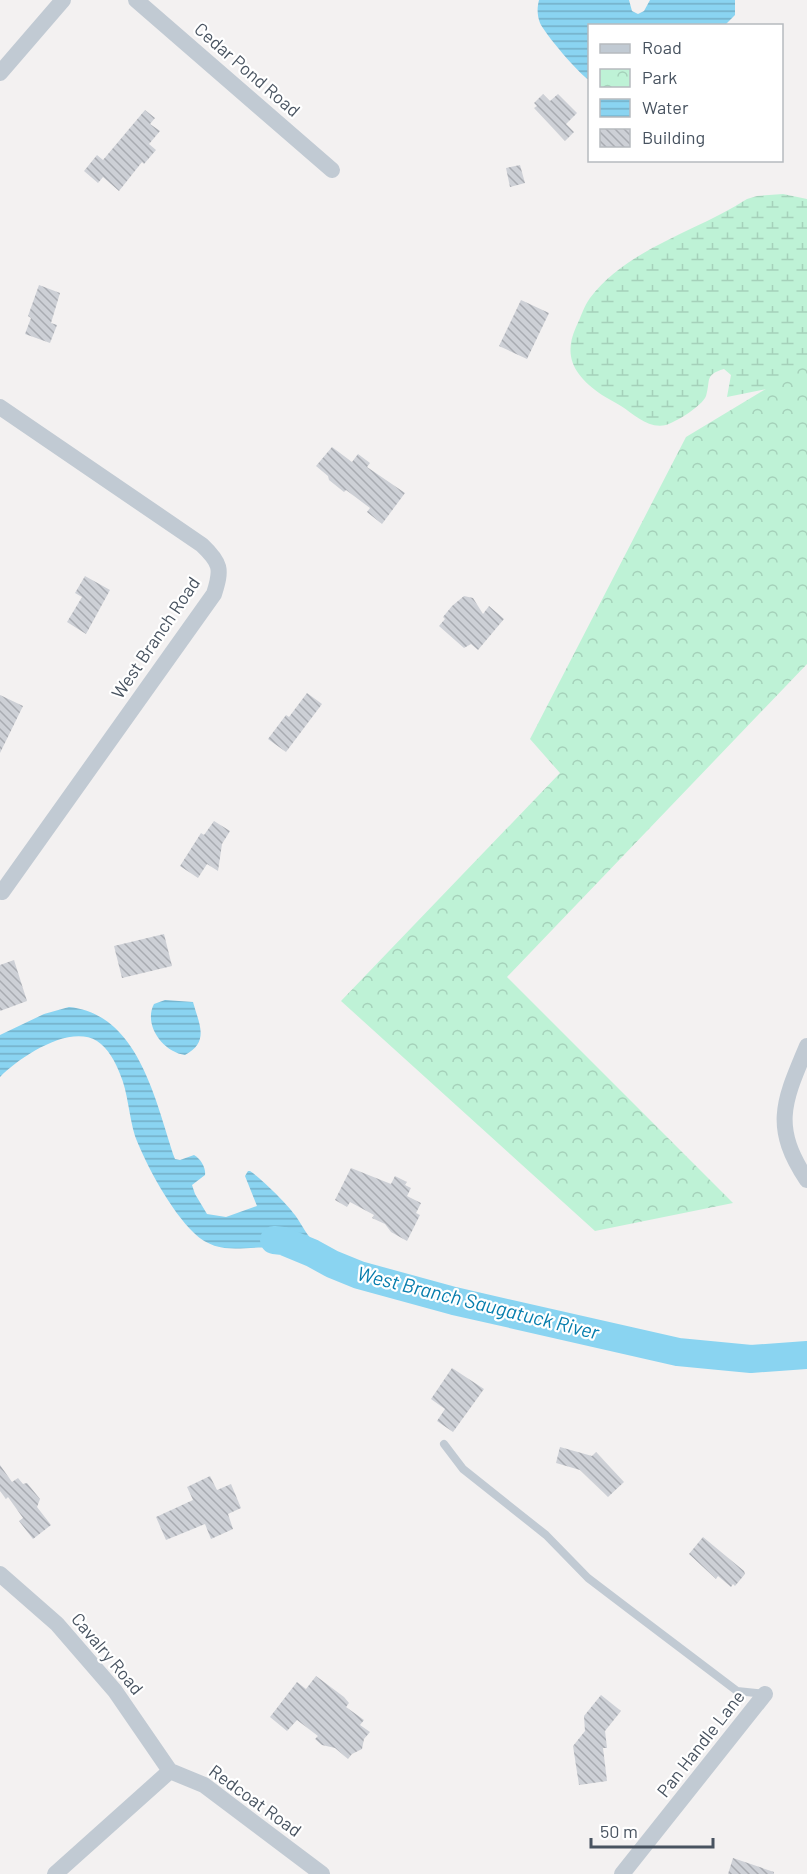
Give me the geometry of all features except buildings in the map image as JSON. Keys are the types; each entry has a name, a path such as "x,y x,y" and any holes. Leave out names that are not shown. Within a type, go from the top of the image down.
{"street":[{"path":"0,74 63,0"},
{"name":"Cedar Pond Road","path":"136,0 332,170"},
{"name":"West Branch Road","path":"0,407 202,545 216,559 219,568 219,579 214,594 2,892"},
{"path":"807,1046 787,1093 783,1126 796,1164 807,1180"},
{"name":"Cavalry Road","path":"0,1574 64,1632 115,1691 170,1771"},
{"name":"Pan Handle Lane","path":"622,1874 765,1694"},
{"path":"64,1871 170,1771"},
{"name":"Redcoat Road","path":"170,1771 204,1785 322,1874"}],"lane":[{"path":"444,1444 463,1469 546,1535 588,1578 694,1657 722,1682 736,1691 765,1694"}],"green space":[{"path":"783,194 807,199 807,381 727,397 731,375 724,369 713,374 709,379 704,400 676,421 659,426 642,420 602,395 585,381 574,366 571,357 572,338 588,301 606,281 643,253 747,199"},
{"path":"807,364 807,664 507,977 733,1203 595,1231 341,1001 560,773 530,739 686,437"}],"water":[{"path":"539,0 629,0 632,11 638,14 644,11 650,0 735,0 735,15 726,24 588,24 588,79 570,62 543,28 538,9"},
{"path":"165,1000 193,1002 201,1032 198,1044 185,1055 169,1049 153,1029 151,1012 154,1004"},
{"path":"69,1007 93,1013 113,1026 129,1044 142,1065 152,1089 175,1159 180,1160 194,1155 204,1167 205,1175 192,1185 207,1214 226,1217 257,1206 245,1176 250,1171 286,1204 318,1246 305,1260 280,1249 214,1246 204,1241 185,1224 160,1187 146,1160 135,1136 125,1089 118,1070 108,1052 97,1041 86,1037 59,1040 32,1052 0,1077 0,1035 44,1014"}],"waterway":[{"name":"West Branch Saugatuck River","path":"274,1240 283,1241 359,1275 454,1301 678,1352 751,1359 807,1355"}]}
